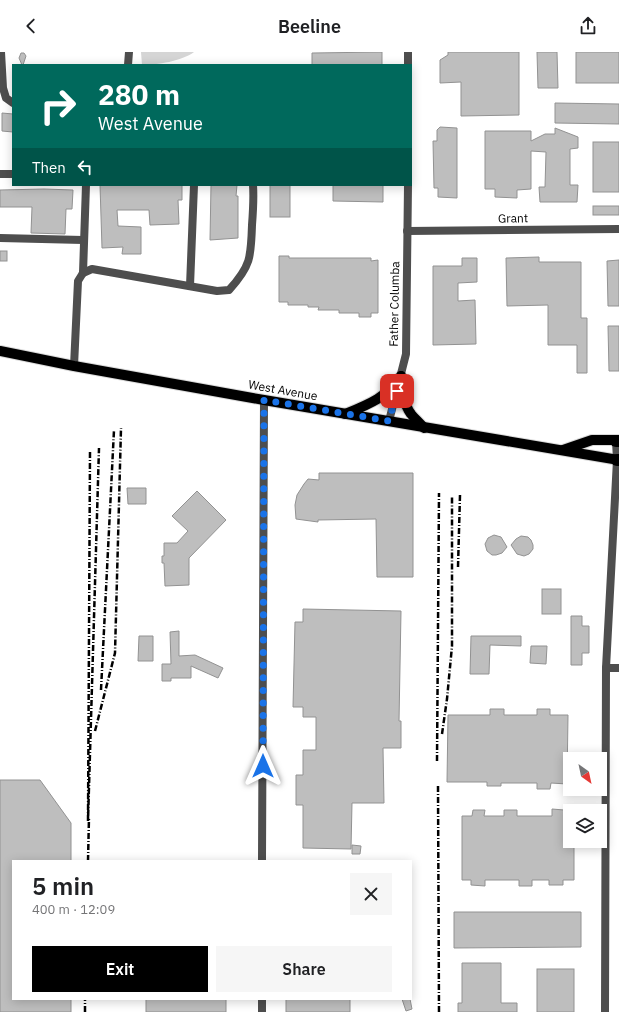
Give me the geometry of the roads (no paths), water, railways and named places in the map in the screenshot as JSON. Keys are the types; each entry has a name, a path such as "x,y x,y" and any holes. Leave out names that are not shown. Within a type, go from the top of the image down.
{"main road":[{"name":"West Avenue","path":"0,351 74,366 264,400 618,460"},
{"path":"345,414 381,398 390,390 401,376"},
{"path":"401,376 402,390 410,412 424,428"},
{"name":"West Avenue","path":"561,450 592,440 618,441"}],"street":[{"path":"1,52 3,88 6,98 12,103"},
{"path":"128,52 128,64"},
{"path":"408,52 408,64"},
{"path":"0,174 12,174"},
{"path":"74,366 78,281 83,273 86,186"},
{"path":"190,286 194,186"},
{"path":"83,273 92,269 217,291 229,290 240,277 248,261 252,246 253,186"},
{"name":"Father Columba","path":"389,421 406,354 408,186"},
{"name":"Grant","path":"407,231 619,229"},
{"path":"0,238 83,240"},
{"path":"262,860 264,400"},
{"path":"605,1012 606,668 618,441"},
{"path":"606,668 619,668"},
{"path":"262,1000 262,1012"}],"railway":[{"path":"95,731 115,653 121,428"},
{"path":"101,690 114,430"},
{"path":"90,452 88,821 99,448"},
{"path":"437,761 439,493"},
{"path":"458,567 460,495"},
{"path":"442,734 452,646 452,496"},
{"path":"438,786 439,1012"},
{"path":"88,860 89,817"},
{"path":"85,1000 85,1012"}]}
